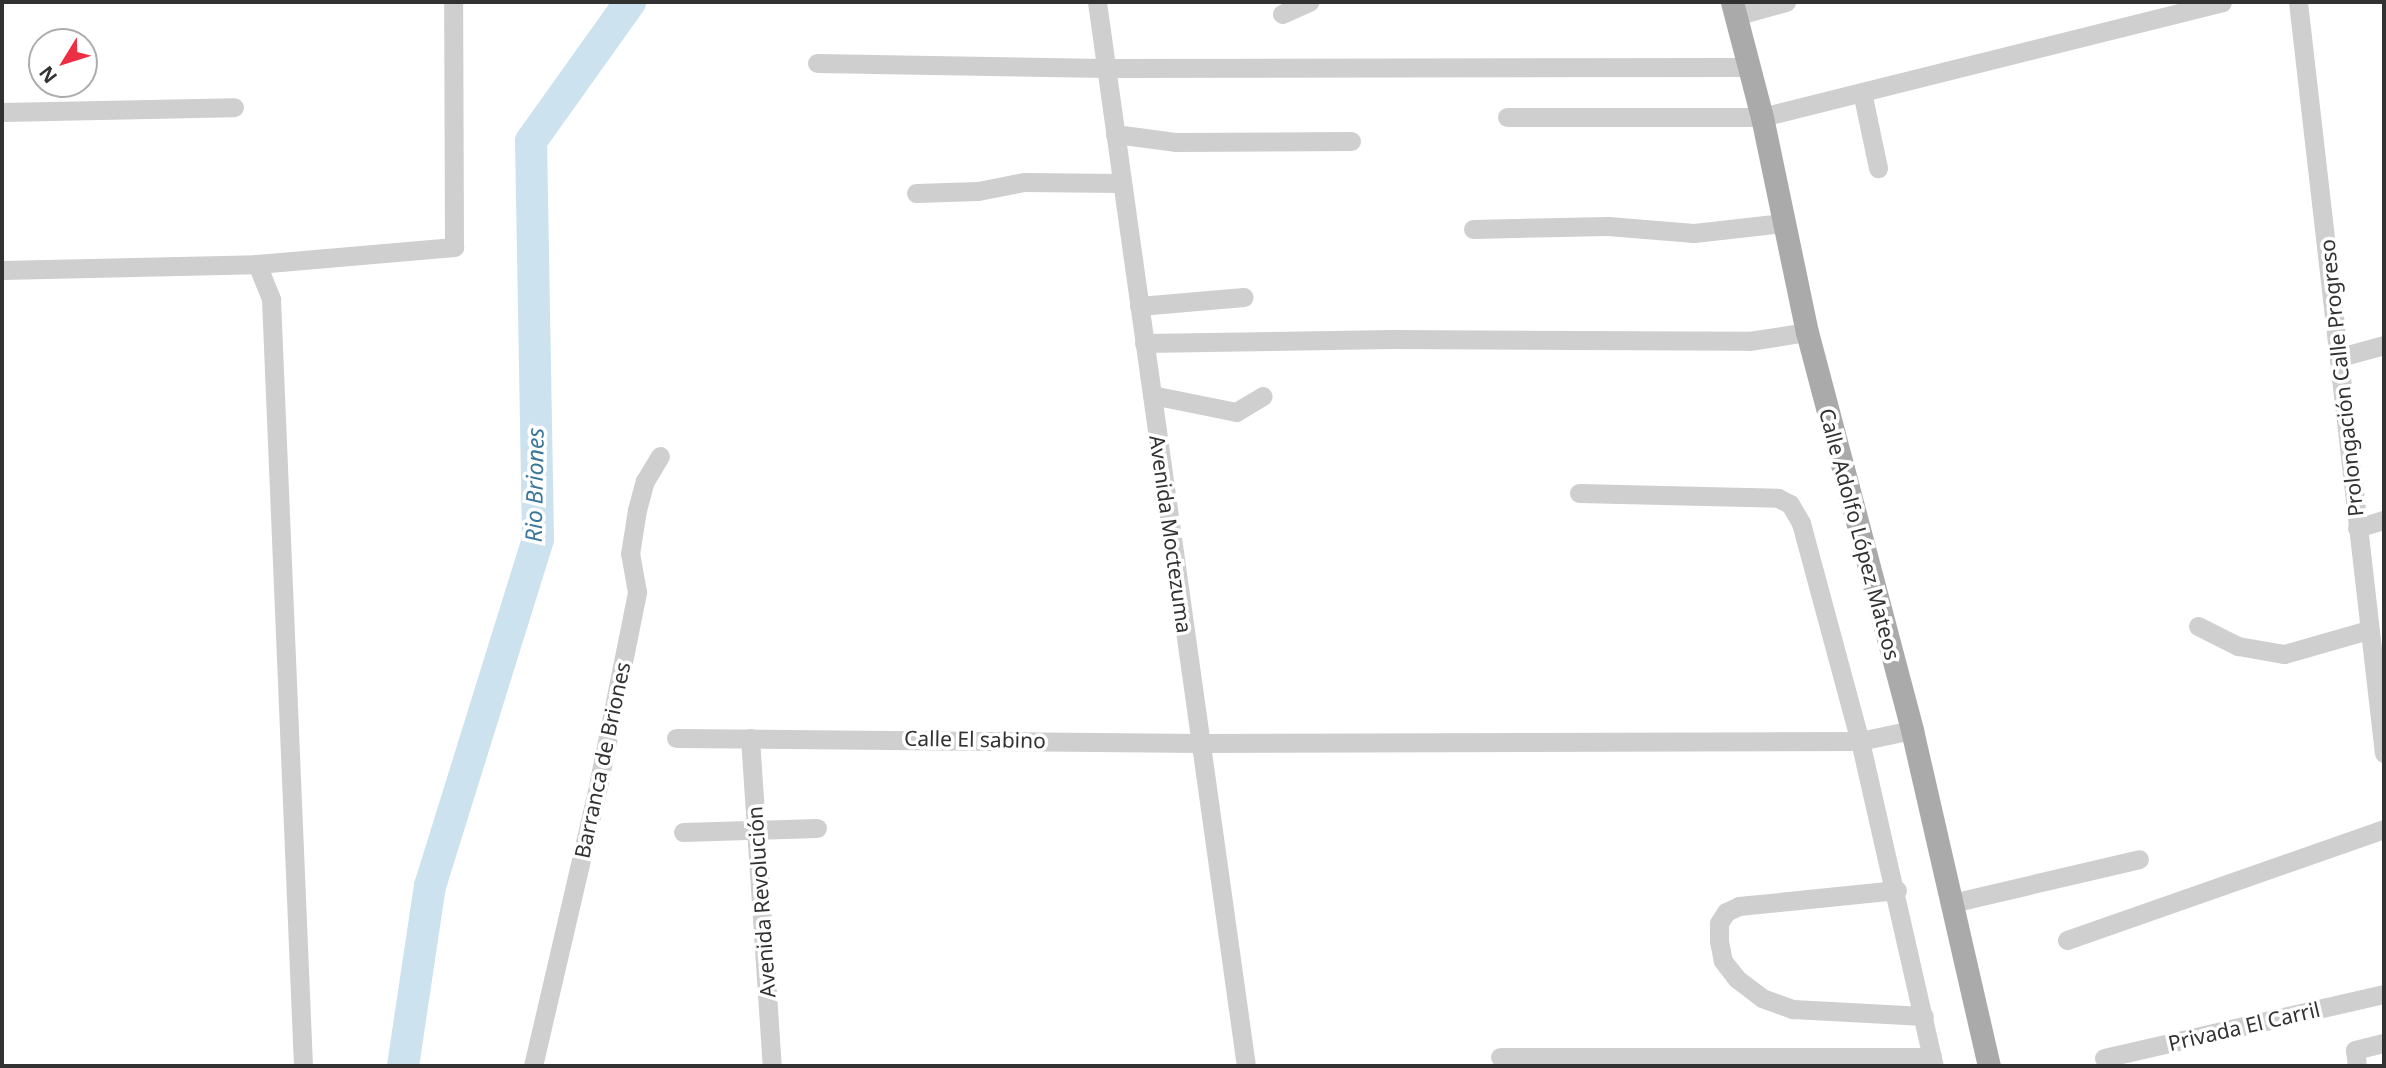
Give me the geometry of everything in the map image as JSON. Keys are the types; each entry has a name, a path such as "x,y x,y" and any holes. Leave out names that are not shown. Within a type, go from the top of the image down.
{"main road":[{"name":"Calle Adolfo López Mateos","path":"1733,9 1762,117 1807,332 1912,730 1989,1066"}],"street":[{"path":"2,270 257,264 454,247 453,2"},
{"name":"Avenida Moctezuma","path":"1097,2 1246,1066"},
{"path":"1282,14 1309,2"},
{"path":"1733,9 1787,2"},
{"path":"1507,117 1762,117 2222,2"},
{"name":"Prolongación Calle Progreso","path":"2298,2 2384,753"},
{"path":"817,63 1106,68 1748,67"},
{"path":"1862,92 1878,168"},
{"path":"2,112 234,107"},
{"path":"1115,134 1177,142 1351,141"},
{"path":"916,193 978,191 1024,182 1122,183"},
{"path":"1473,229 1608,226 1695,233 1783,223"},
{"path":"257,264 271,299 303,1066"},
{"path":"1139,306 1244,297"},
{"path":"1144,343 1392,338 1749,341 1807,332"},
{"path":"2340,357 2384,345"},
{"path":"1152,395 1236,412 1263,396"},
{"name":"Barranca de Briones","path":"533,1066 598,786 637,592 629,554 637,509 645,481 660,456"},
{"path":"1500,1057 1933,1062 1897,890 1860,741 1801,523 1790,504 1778,498 1579,493"},
{"path":"2357,528 2384,520"},
{"path":"2198,626 2238,646 2284,654 2368,631"},
{"name":"Calle El sabino","path":"676,738 1200,743 1860,741 1912,730"},
{"name":"Avenida Revolución","path":"750,738 772,1066"},
{"path":"683,832 817,828"},
{"path":"2067,940 2384,829"},
{"path":"1952,903 2139,859"},
{"path":"1897,890 1739,906 1726,912 1719,923 1718,941 1723,961 1737,979 1762,998 1793,1009 1924,1016"},
{"name":"Privada El Carril","path":"2104,1058 2384,994"},
{"path":"2357,1066 2355,1050 2384,1043"}],"waterway":[{"name":"Rio Briones","path":"403,1066 430,886 538,539 531,141 630,2"}]}
